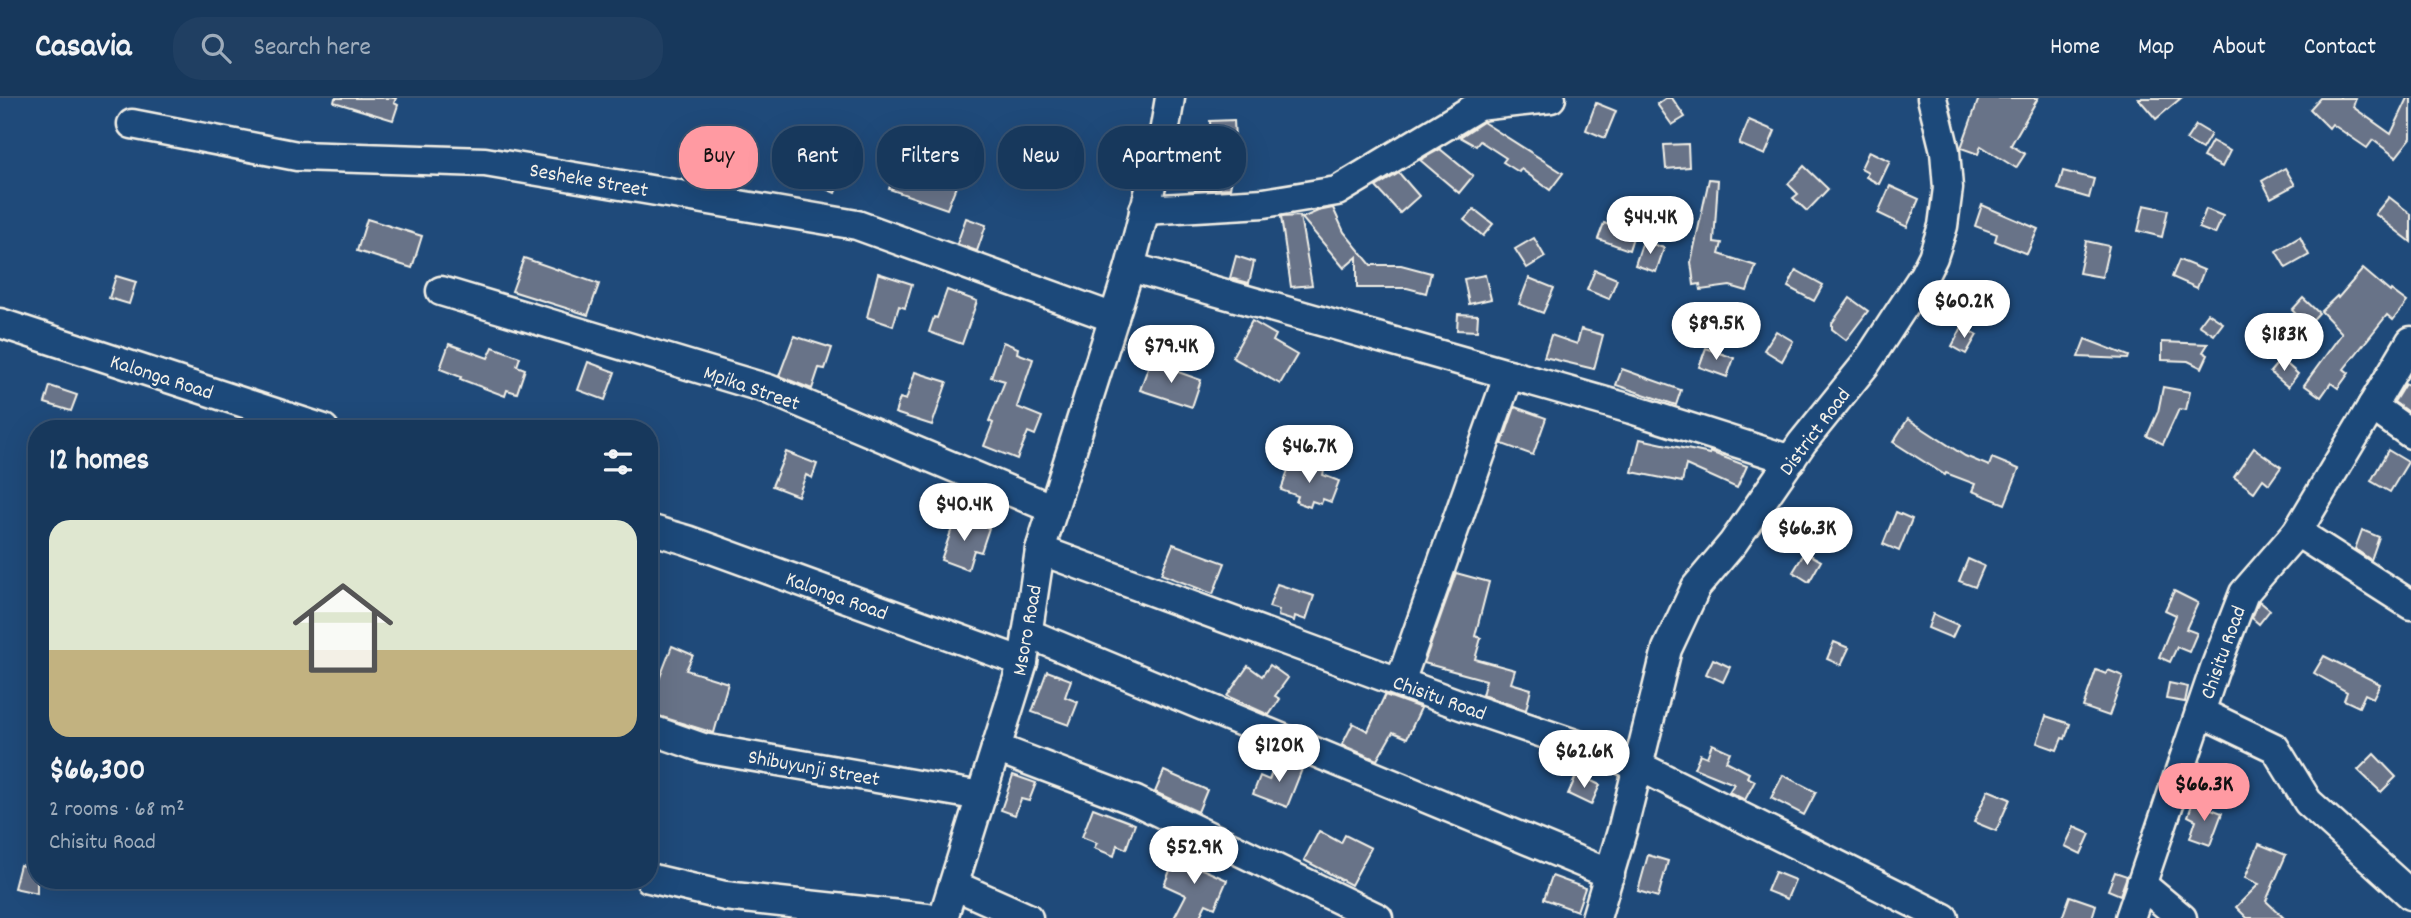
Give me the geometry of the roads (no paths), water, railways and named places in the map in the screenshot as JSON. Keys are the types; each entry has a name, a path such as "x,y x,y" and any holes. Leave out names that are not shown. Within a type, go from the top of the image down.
{"street":[{"name":"Msoro Road","path":"943,918 1023,662 1040,550 1130,267 1170,98"},
{"path":"1144,211 1264,203 1337,191 1455,108 1551,98"},
{"name":"District Road","path":"1596,918 1610,874 1667,649 1696,587 1733,542 1791,460 1865,365 1933,257 1943,226 1948,188 1945,151 1932,98"},
{"name":"Sesheke Street","path":"132,124 297,156 485,162 857,225 1114,318"},
{"path":"1130,267 1631,408 1791,460"},
{"name":"Mpika Street","path":"441,291 768,390 1053,509"},
{"name":"Kalonga Road","path":"0,323 296,420"},
{"name":"Chisitu Road","path":"2130,918 2200,712 2244,593 2297,532 2411,341"},
{"path":"1400,682 1509,374"},
{"path":"2372,406 2411,434"},
{"name":"Kalonga Road","path":"658,532 1023,662"},
{"path":"2297,532 2411,605"},
{"name":"Chisitu Road","path":"1040,550 1400,682 1637,765 1944,918"},
{"path":"1027,633 1610,874"},
{"path":"2200,712 2275,748 2308,802 2411,895"},
{"name":"Shibuyunji Street","path":"658,732 703,748 981,796"},
{"path":"996,748 1136,801 1378,918"},
{"path":"658,880 725,896 927,918"},
{"path":"2141,884 2182,918"},
{"path":"954,885 1028,918"}]}
